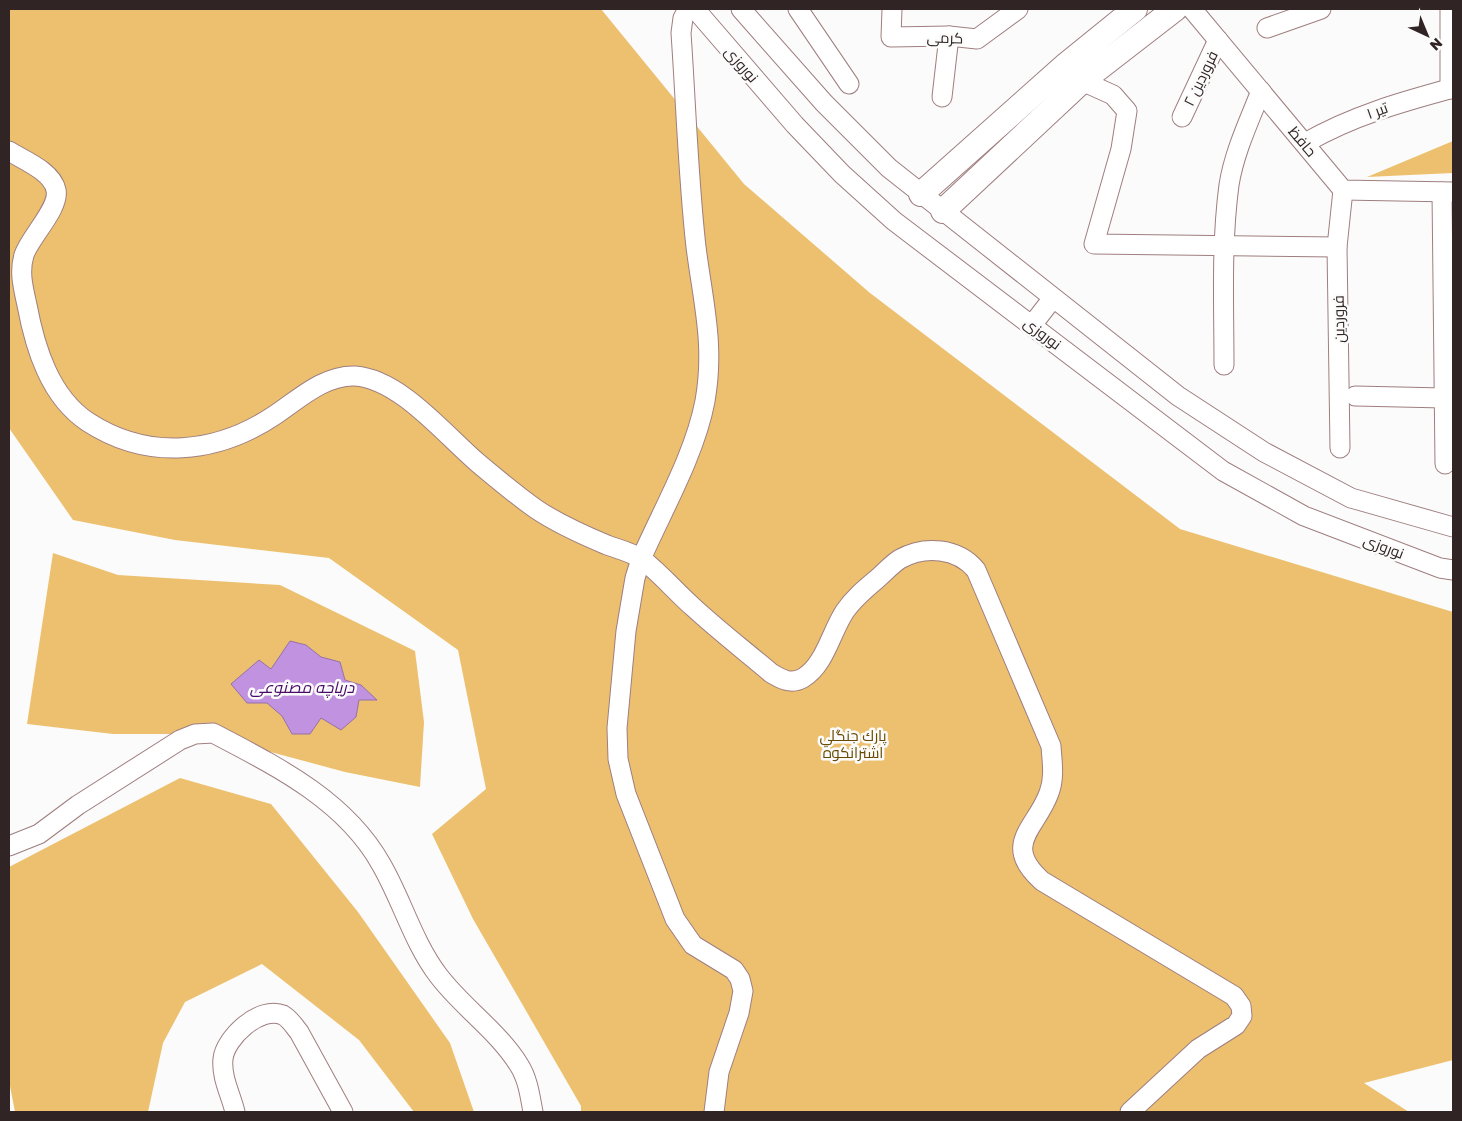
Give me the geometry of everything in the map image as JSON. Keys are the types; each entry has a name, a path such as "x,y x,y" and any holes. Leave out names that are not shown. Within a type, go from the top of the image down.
{"main road":[{"path":"942,211 1135,9"},
{"path":"921,194 1074,73 1175,9"}],"street":[{"path":"688,9 681,32 696,247 710,336 709,370 705,402 693,443 641,558 635,578 626,631 616,728 618,760 626,794 675,919 693,945 734,970 740,980 743,992 719,1072 714,1112"},
{"name":"نوروزی","path":"695,9 795,125 842,174 894,221 1223,471 1304,516 1440,568 1453,570"},
{"path":"741,9 830,110 889,168 1178,396 1264,452 1351,498 1453,528"},
{"path":"798,9 849,84"},
{"name":"کرمی","path":"892,9 891,37 950,36 977,39 1018,9"},
{"name":"حافظ","path":"1192,9 1343,190"},
{"path":"1267,28 1321,9"},
{"path":"1450,9 1452,88"},
{"path":"942,97 950,36"},
{"name":"فروردین ۲","path":"1182,117 1218,40"},
{"path":"1074,73 1113,95 1127,111 1121,148 1094,244 1224,247 1337,246"},
{"name":"تیر ۱","path":"1305,143 1332,128 1384,107 1452,88"},
{"path":"1224,366 1224,247 1230,184 1243,135 1260,91"},
{"path":"9,151 46,174 53,182 57,192 55,202 25,252 20,272 32,330 46,371 63,398 84,420 106,433 132,442 160,448 193,448 220,443 244,433 274,416 300,396 338,378 355,376 375,380 415,406 478,463 537,510 594,540 641,558 692,607 771,673 791,682 801,679 816,666 844,612 856,596 900,559 923,551 942,551 956,554 969,561 976,570 1051,746 1053,776 1050,792 1043,808 1026,831 1022,844 1024,859 1031,871 1042,880 1234,996 1241,1006 1242,1016 1236,1025 1198,1049 1130,1112"},
{"path":"1343,190 1448,192 1444,464"},
{"name":"فروردین","path":"1340,448 1337,246 1343,190"},
{"path":"1032,325 1053,298"},
{"path":"1355,396 1444,398"},
{"path":"9,846 39,834 78,805 180,740 195,734 213,733 326,798 362,834 400,899 417,940 438,975 519,1065 530,1090 533,1112"},
{"path":"235,1112 224,1074 223,1058 227,1046 243,1028 262,1016 281,1014 290,1020 299,1032 343,1112"}],"green space":[{"name":"پارك جنگلي اشترانكوه","path":"9,9 601,9 744,184 870,293 1180,529 1453,612 1453,1060 1364,1083 1409,1112 581,1112 581,1106 473,919 432,834 486,789 458,650 329,558 175,540 73,520 9,428"},
{"path":"1453,141 1453,173 1367,177"},
{"path":"53,553 118,575 280,585 415,651 424,722 420,787 345,772 204,734 113,734 27,724"},
{"path":"180,778 271,804 358,912 450,1043 474,1112 414,1112 359,1040 262,964 185,1002 163,1043 148,1112 15,1112 9,1081 9,867"}],"water":[{"name":"دریاچه مصنوعی","path":"290,641 306,645 321,657 340,662 345,680 361,685 377,700 359,700 356,717 341,730 321,718 310,734 292,734 282,716 267,703 247,703 231,684 259,660 271,669"}]}
